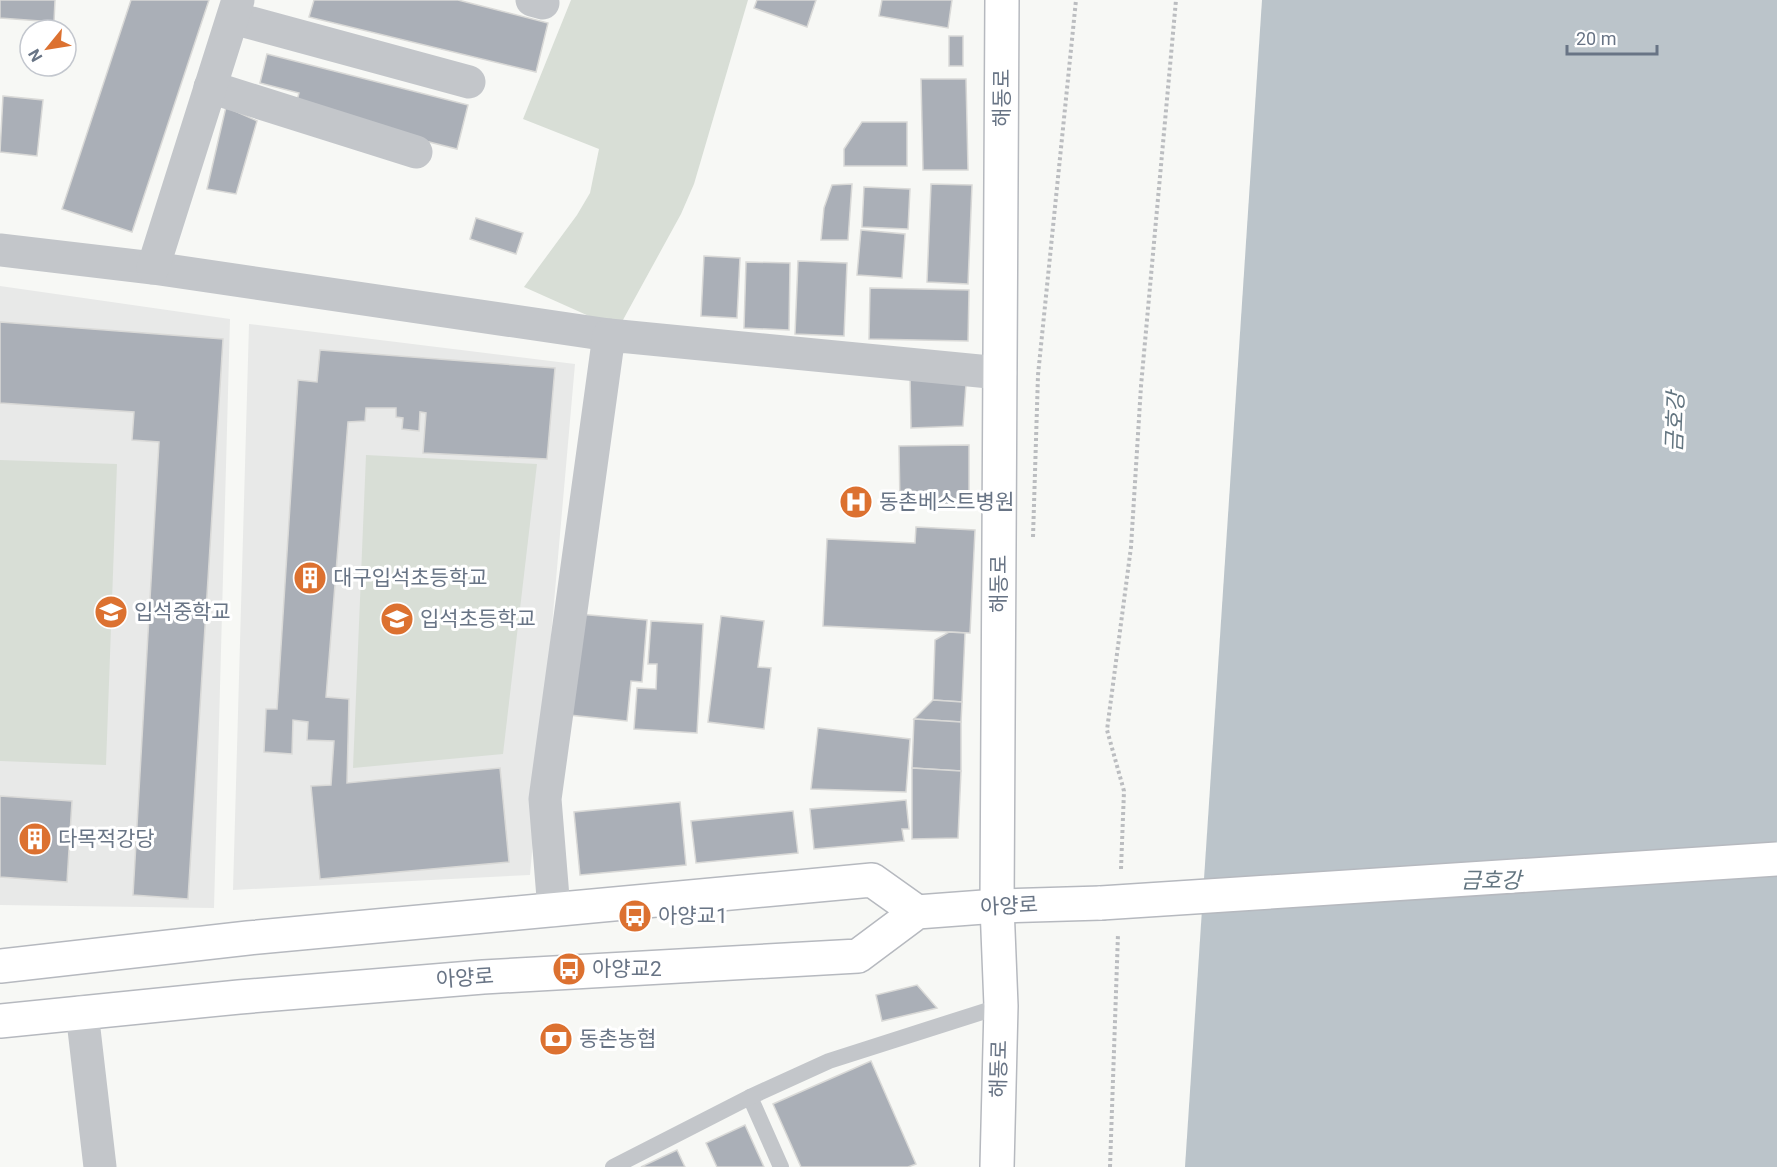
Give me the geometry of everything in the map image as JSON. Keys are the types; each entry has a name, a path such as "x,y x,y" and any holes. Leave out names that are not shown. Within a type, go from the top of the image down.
{"main road":[{"name":"해동로","path":"997,1167 1001,1006 997,906 1002,0"},
{"name":"아양로","path":"0,1021 483,976 858,956 917,912 997,906 1101,903 1777,860"},
{"path":"0,966 248,938 872,880 917,912"}],"street":[{"path":"153,268 236,9 469,82"},
{"path":"210,87 416,152"},
{"path":"0,250 153,268 609,335 1000,373"},
{"path":"554,910 545,798 609,335"},
{"path":"82,1012 100,1167"}],"lane":[{"path":"613,1167 750,1097 829,1061 1001,1006"},
{"path":"750,1097 781,1167"}],"path":[{"path":"1033,540 1038,375 1077,0"},
{"path":"1121,873 1124,791 1107,730 1131,548 1141,386 1176,0"},
{"path":"1110,1167 1118,932"}],"shaded area":[{"path":"571,0 748,0 694,184 681,214 618,329 524,287 577,215 590,193 599,149 523,119"},
{"name":"입석중학교","path":"0,286 230,319 214,908 0,905"},
{"name":"입석초등학교","path":"249,324 575,364 530,875 233,890"},
{"path":"366,455 537,464 503,754 353,768"},
{"path":"0,460 117,464 106,765 0,761"}],"water":[{"name":"금호강","path":"1262,0 1777,0 1777,1167 1185,1167"}],"building":[{"path":"0,0 55,0 54,18 0,18"},
{"path":"131,0 209,0 132,232 62,209"},
{"path":"314,0 458,0 548,23 536,72 309,17"},
{"path":"757,0 816,0 807,27 754,8"},
{"path":"882,0 952,0 948,28 879,16"},
{"path":"949,36 963,36 963,66 949,66"},
{"path":"267,54 468,105 457,149 295,108 299,93 260,83"},
{"path":"921,79 966,79 968,170 923,170"},
{"path":"3,96 43,100 37,156 0,152"},
{"path":"226,107 257,121 236,194 207,189"},
{"path":"862,122 907,122 907,166 844,166 844,149"},
{"path":"852,184 848,240 821,240 824,208 832,185"},
{"path":"931,184 972,185 968,284 927,282"},
{"path":"864,187 910,189 908,229 862,227"},
{"path":"476,218 523,233 516,254 470,239"},
{"path":"861,230 905,234 902,278 857,275"},
{"path":"704,256 740,258 737,318 701,316"},
{"path":"798,261 847,263 844,336 795,334"},
{"path":"746,262 790,263 789,330 744,328"},
{"path":"870,288 969,290 968,341 869,339"},
{"name":"입석중학교","path":"0,322 223,339 188,899 133,895 159,442 132,440 134,412 0,403"},
{"name":"대구입석초등학교","path":"320,350 555,368 547,459 423,453 426,413 420,412 419,431 402,429 403,418 396,417 396,408 366,408 365,421 348,422 326,697 349,699 347,783 500,768 509,862 320,879 311,786 331,785 334,741 307,740 308,722 293,720 292,754 264,752 266,709 277,709 298,380 317,382"},
{"path":"910,376 966,384 963,426 911,428"},
{"path":"969,445 969,505 900,505 899,446"},
{"path":"916,527 975,530 970,633 823,626 827,539 915,543"},
{"path":"578,614 647,620 642,682 631,681 627,721 569,715"},
{"path":"721,616 764,621 758,667 771,668 764,729 708,722"},
{"path":"651,621 703,624 697,733 634,729 637,688 656,689 657,664 648,664"},
{"path":"949,632 965,633 962,702 933,700 935,640"},
{"path":"933,700 962,702 961,722 914,719"},
{"path":"914,719 961,722 961,771 912,768"},
{"path":"818,728 910,739 906,792 811,789"},
{"path":"912,768 961,771 958,838 912,839"},
{"name":"다목적강당","path":"0,796 72,801 67,882 0,877"},
{"path":"906,800 909,829 902,829 904,841 814,849 810,809"},
{"path":"680,802 686,865 580,875 574,812"},
{"path":"793,811 798,853 696,863 691,821"},
{"path":"917,985 937,1008 882,1021 876,995"},
{"path":"871,1061 916,1164 908,1167 801,1167 773,1104"},
{"path":"745,1125 764,1167 717,1167 706,1143"},
{"path":"677,1150 685,1167 641,1167"}],"place":[{"name":"동촌베스트병원","path":"856,502"},
{"name":"대구입석초등학교","path":"310,578"},
{"name":"입석중학교","path":"111,612"},
{"name":"입석초등학교","path":"397,619"},
{"name":"다목적강당","path":"35,839"},
{"name":"아양교1","path":"635,916"},
{"name":"아양교2","path":"569,969"},
{"name":"동촌농협","path":"556,1039"}]}
